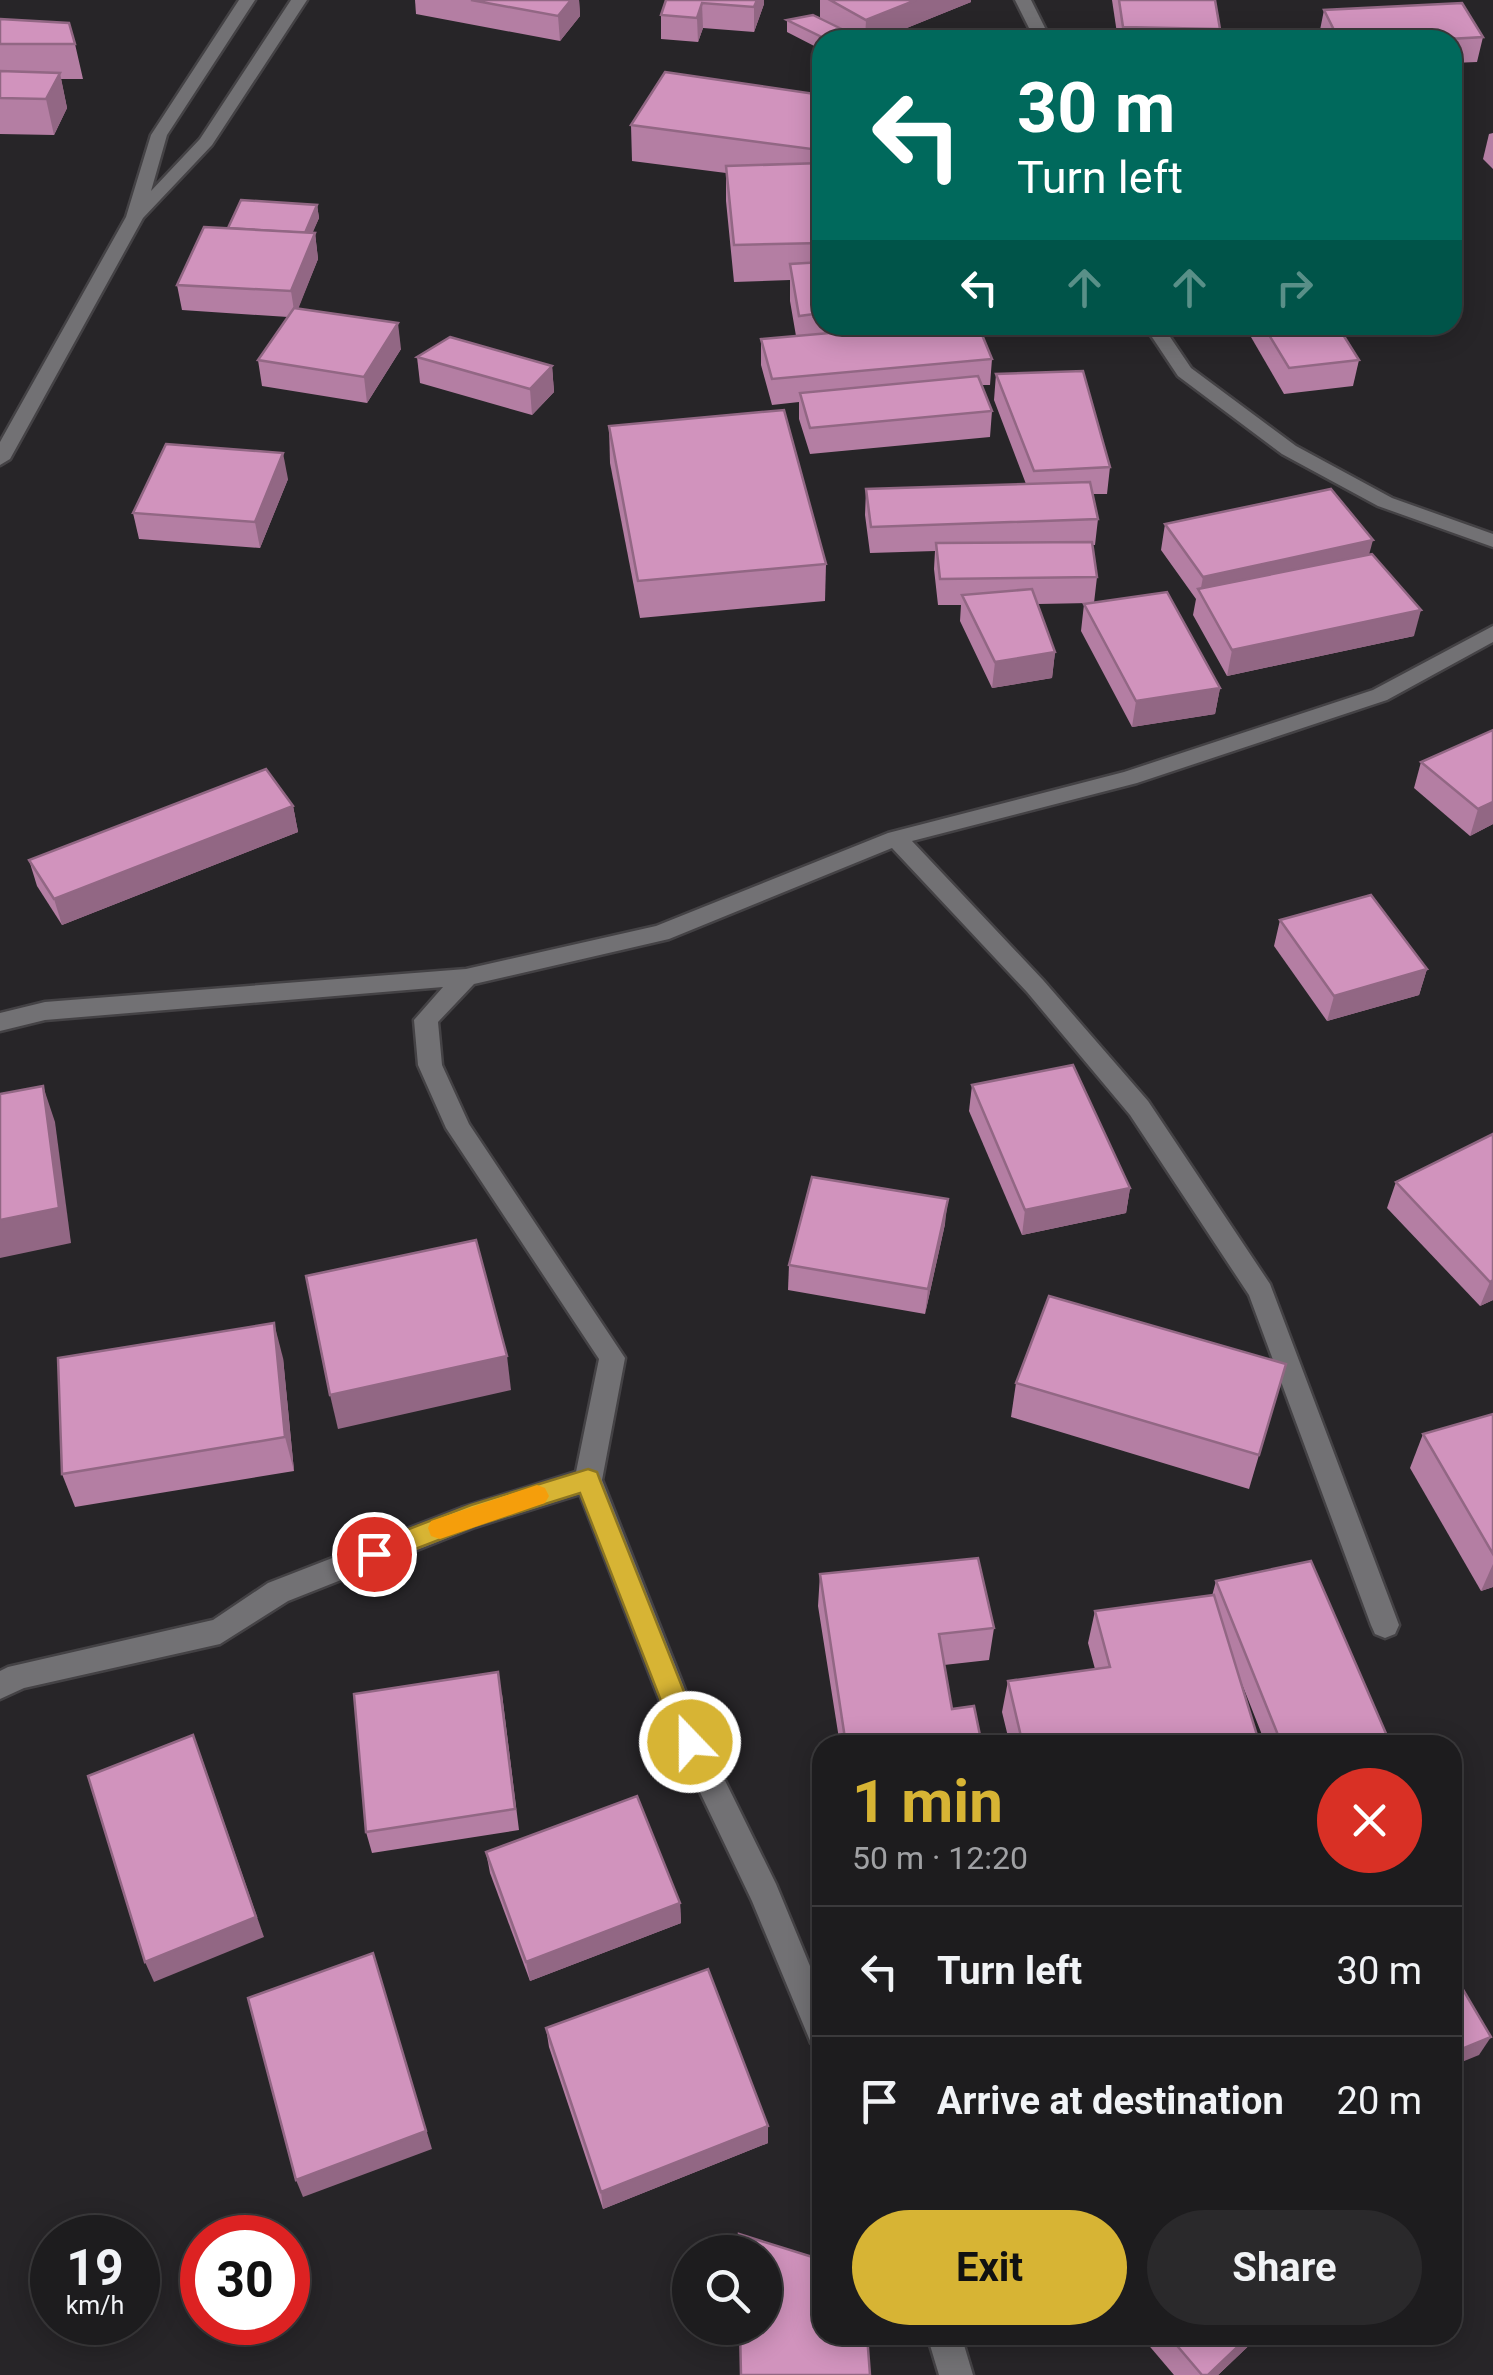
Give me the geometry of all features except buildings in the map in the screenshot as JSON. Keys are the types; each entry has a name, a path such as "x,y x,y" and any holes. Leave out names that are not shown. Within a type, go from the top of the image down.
{"street":[{"path":"0,459 135,217 159,136 247,0"},
{"path":"135,217 206,142 299,0"},
{"path":"1023,0 1039,30"},
{"path":"1159,335 1184,372 1290,450 1385,502 1493,541"},
{"path":"0,1022 45,1011 466,977 661,933 896,838 1129,778 1380,696 1493,634"},
{"path":"896,838 1035,986 1138,1108 1261,1291 1384,1625"},
{"path":"466,977 426,1020 430,1064 458,1128 612,1358 588,1480 690,1742 765,1894 812,2008"},
{"path":"0,1686 18,1676 220,1631 278,1592 471,1516 588,1480"},
{"path":"947,2345 956,2375"}],"slow traffic":[{"path":"440,1528 537,1496"}],"route":[{"path":"374,1554 471,1516 588,1480 690,1742"}]}
